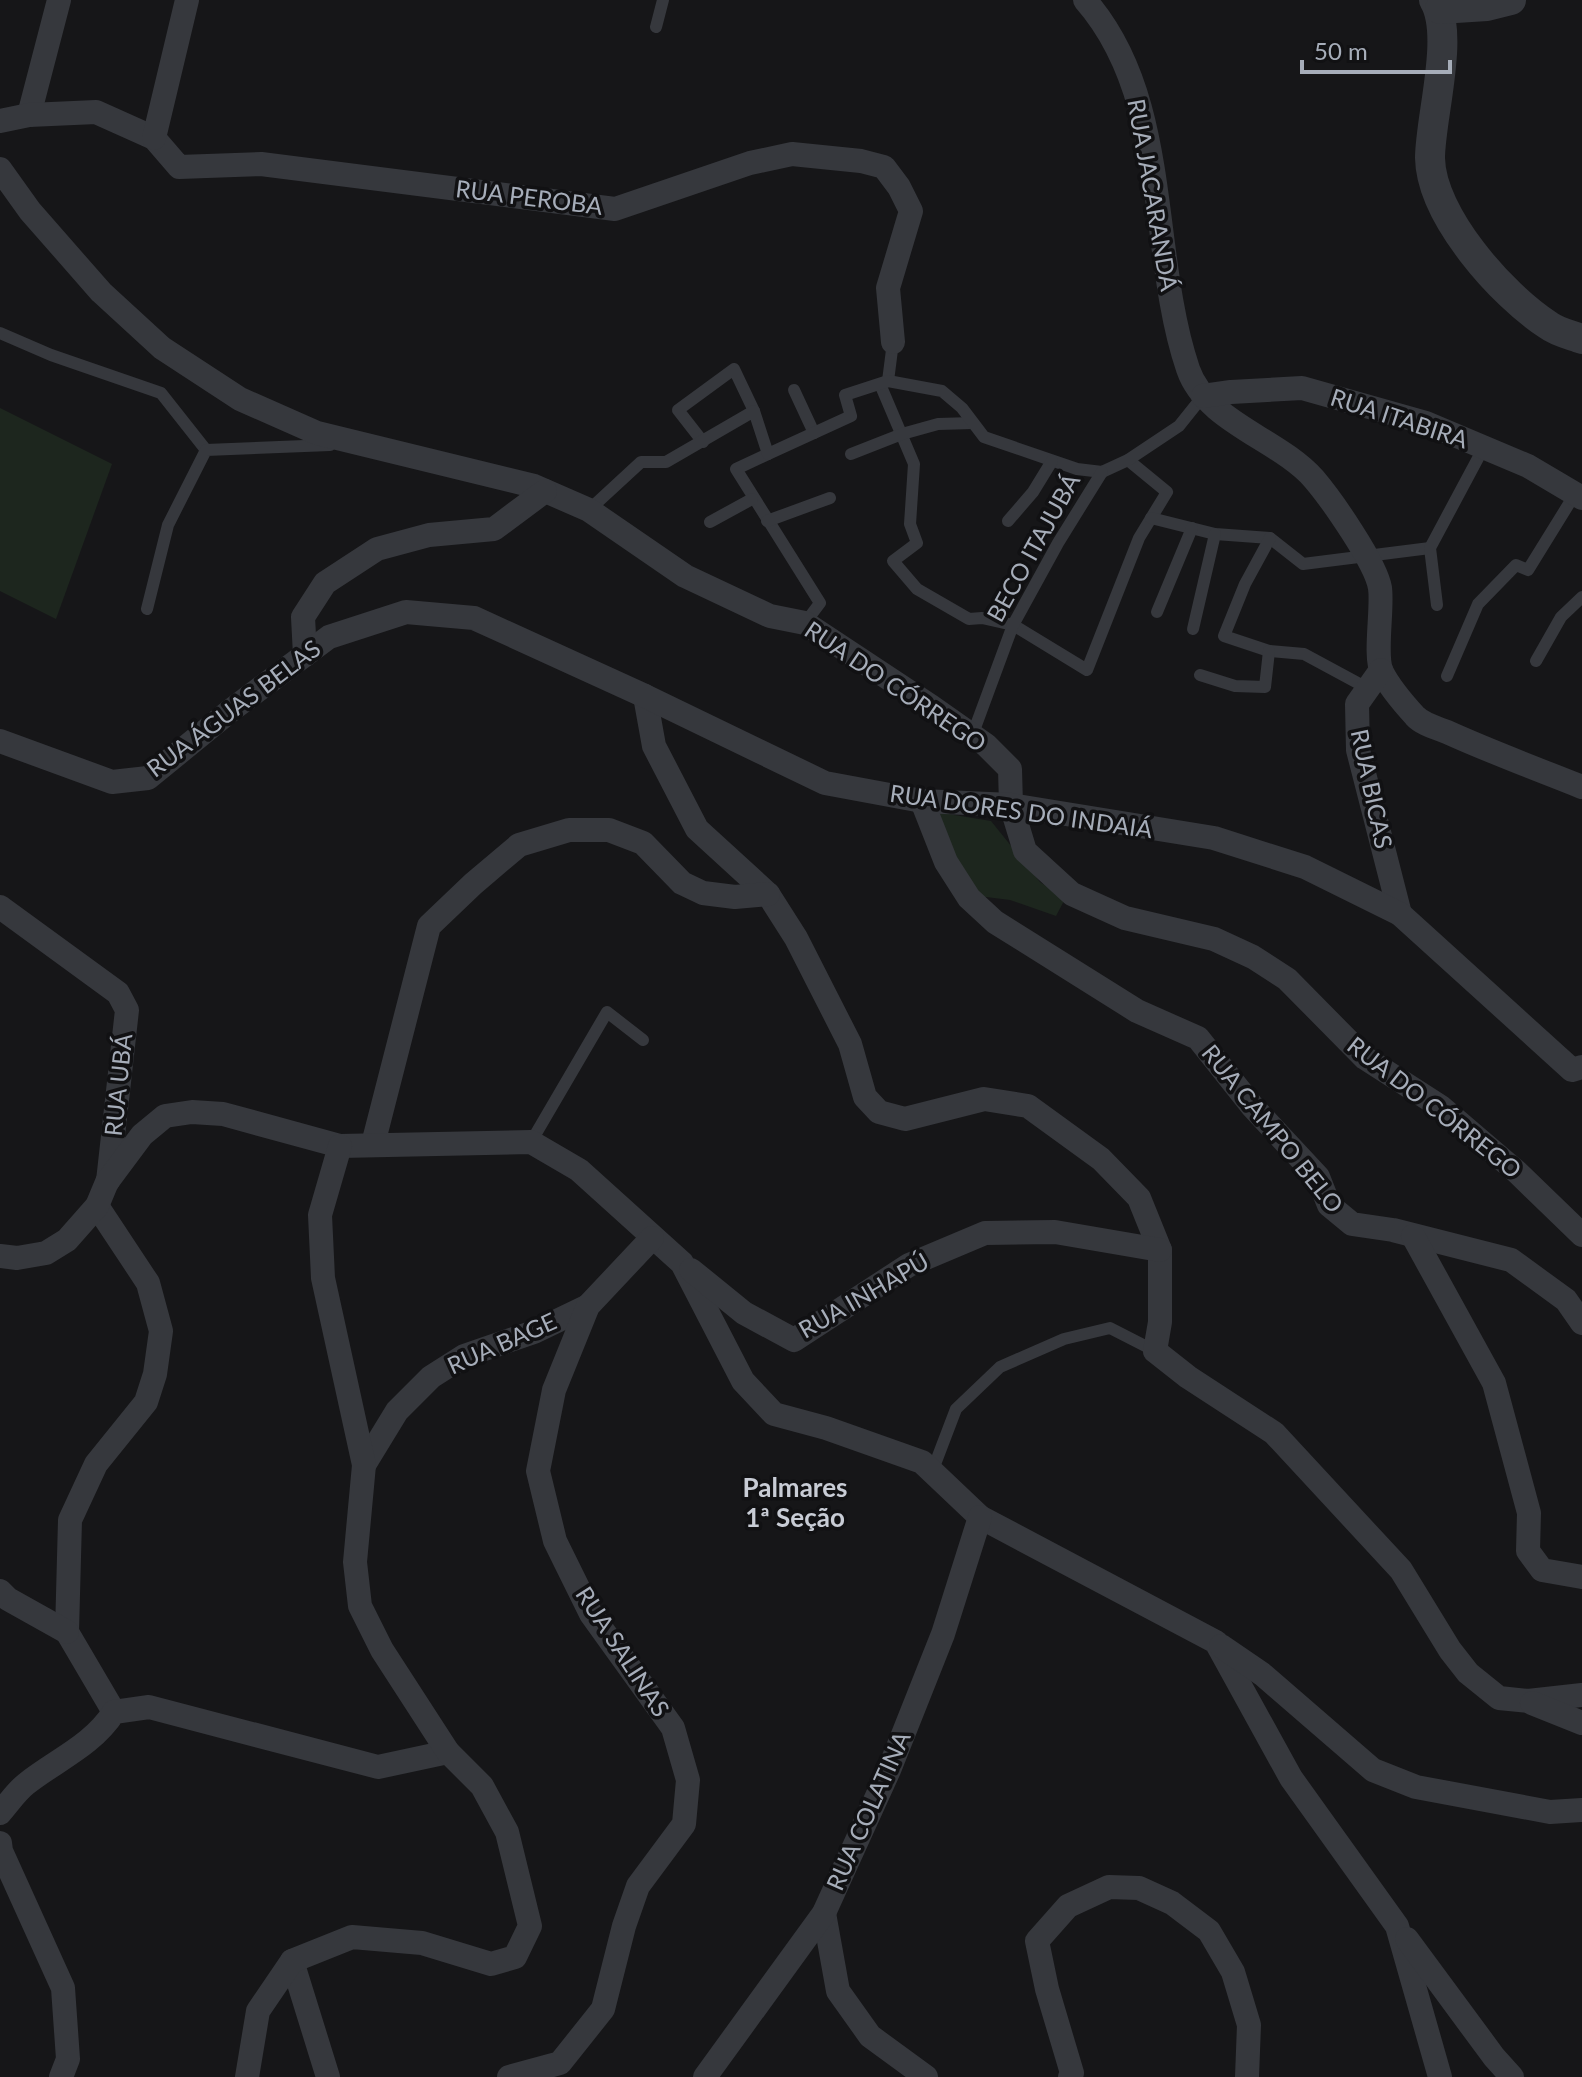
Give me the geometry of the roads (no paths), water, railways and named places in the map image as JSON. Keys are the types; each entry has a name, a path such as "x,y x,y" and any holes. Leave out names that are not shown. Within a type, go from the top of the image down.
{"street":[{"path":"29,115 59,0"},
{"path":"154,138 187,0"},
{"name":"RUA JACARANDÁ","path":"1085,0 1096,12 1127,67 1145,125 1175,327 1190,374 1203,396"},
{"path":"1511,0 1487,6 1438,3 1442,68 1430,160 1439,196 1471,251 1509,295 1550,327 1582,339"},
{"name":"RUA PEROBA","path":"0,121 29,115 96,112 154,138 179,167 261,164 615,209 750,163 792,154 861,161 884,167 911,211 888,288 893,342"},
{"name":"RUA DO CÓRREGO","path":"0,169 30,211 101,292 162,348 240,399 317,433 545,491 589,510 685,576 770,616 805,623 932,707 986,745 1010,769 1011,805 1025,851 1072,894 1125,918 1214,939 1253,957 1287,979 1365,1058 1441,1107 1517,1172 1582,1235"},
{"name":"RUA ITABIRA","path":"1203,396 1302,388 1426,423 1528,466 1578,496"},
{"name":"RUA BICAS","path":"1203,396 1238,425 1286,453 1314,479 1365,554 1380,585 1374,679 1357,704 1358,750 1400,914"},
{"path":"305,655 303,617 325,583 377,549 429,535 494,529 545,491"},
{"name":"RUA ÁGUAS BELAS","path":"0,741 112,782 148,778 230,711 329,637 406,612 474,618 645,696"},
{"path":"1374,679 1417,719 1582,787"},
{"path":"645,696 654,746 697,829 768,894 796,938 850,1044 865,1097 879,1112 905,1119 984,1099 1028,1106 1101,1159 1139,1198 1160,1250 1160,1322 1155,1351 1188,1377 1274,1433 1401,1570 1450,1650 1468,1673 1499,1698 1528,1701 1582,1695"},
{"name":"RUA DORES DO INDAIÁ","path":"645,696 825,783 922,801 1011,805 1214,838 1305,867 1400,914 1579,1073"},
{"name":"RUA CAMPO BELO","path":"922,801 946,862 969,898 995,922 1137,1011 1198,1038 1252,1106 1318,1177 1329,1205 1352,1224 1413,1236"},
{"path":"373,1144 429,926 519,845 569,830 609,830 643,843 682,883 703,893 735,897 768,894"},
{"name":"RUA UBÁ","path":"0,907 118,993 127,1010 107,1182"},
{"path":"0,1256 17,1258 46,1253 67,1240 97,1206 107,1182 142,1135 165,1116 192,1112 223,1114 340,1146 531,1142 579,1170 682,1263 743,1381 774,1414 826,1428 922,1462 980,1517 1216,1642 1262,1674 1373,1770 1416,1787 1550,1812 1582,1810"},
{"path":"247,2077 258,2011 292,1961 352,1937 422,1943 491,1964 515,1957 530,1926 507,1832 482,1786 448,1752 382,1650 360,1606 355,1562 364,1465 323,1278 320,1215 340,1146"},
{"path":"67,1632 70,1520 96,1464 146,1402 155,1374 161,1331 148,1283 97,1206"},
{"name":"RUA INHAPÚ","path":"682,1263 744,1313 794,1340 909,1265 985,1233 1055,1232 1160,1250"},
{"path":"1413,1236 1511,1260 1566,1300 1582,1323"},
{"path":"1413,1236 1494,1383 1529,1513 1528,1551 1542,1570 1582,1577"},
{"name":"RUA SALINAS","path":"509,2077 560,2063 603,2009 624,1926 638,1886 684,1824 688,1780 673,1728 591,1614 555,1541 538,1471 554,1390 588,1306 652,1238"},
{"name":"RUA BAGE","path":"364,1465 397,1411 431,1377 464,1356 534,1332 588,1306"},
{"name":"RUA COLATINA","path":"926,2077 870,2036 838,1991 824,1913 889,1770 943,1634 980,1517"},
{"path":"0,1591 8,1599 67,1632 114,1712"},
{"path":"1216,1642 1291,1778 1397,1926 1512,2077"},
{"path":"1528,1701 1582,1723"},
{"path":"0,1813 23,1786 91,1740 114,1712 149,1707 378,1767 448,1752"},
{"path":"0,1843 63,1988 68,2059 61,2077"},
{"path":"1070,2077 1072,2073 1047,1989 1037,1941 1068,1906 1109,1887 1139,1888 1172,1903 1209,1931 1233,1972 1249,2025 1247,2077"},
{"path":"705,2077 824,1913"},
{"path":"1397,1926 1440,2077"},
{"path":"292,1961 328,2077"}],"lane":[{"path":"656,27 663,0"},
{"path":"0,333 51,355 161,393 206,450"},
{"path":"893,342 884,382 914,464 910,524 917,543 893,561 917,589 969,619 982,618 1013,625 1087,670 1139,538 1167,492 1128,460"},
{"path":"703,442 678,410 734,369 754,411 768,454"},
{"path":"805,623 820,603 736,469 851,416 845,395 884,382 942,391 962,408 984,437 1077,469 1102,472 1128,460 1179,426 1203,396"},
{"path":"794,390 814,433"},
{"path":"589,510 641,462 666,462 754,411"},
{"path":"851,454 938,424 973,423"},
{"path":"206,450 361,443"},
{"path":"1437,605 1430,548 1484,447"},
{"path":"147,609 168,525 206,450"},
{"path":"1008,521 1033,492 1052,461"},
{"name":"BECO ITAJUBÁ","path":"972,736 1013,625 1102,472"},
{"path":"1447,676 1478,604 1516,565 1528,570 1578,496"},
{"path":"767,521 830,498"},
{"path":"710,522 752,499"},
{"path":"1151,518 1215,534 1270,538 1303,564 1430,548"},
{"path":"1157,612 1192,528"},
{"path":"1193,629 1215,534"},
{"path":"1270,538 1245,584 1224,636 1269,651 1304,654 1374,679"},
{"path":"1536,661 1561,617 1582,597"},
{"path":"1200,675 1235,686 1265,687 1269,651"},
{"path":"531,1142 607,1012 643,1040"},
{"path":"932,1472 956,1409 1000,1367 1064,1339 1110,1328 1155,1351"}],"district":[{"name":"Palmares 1ª Seção","path":"795,1503"}]}
